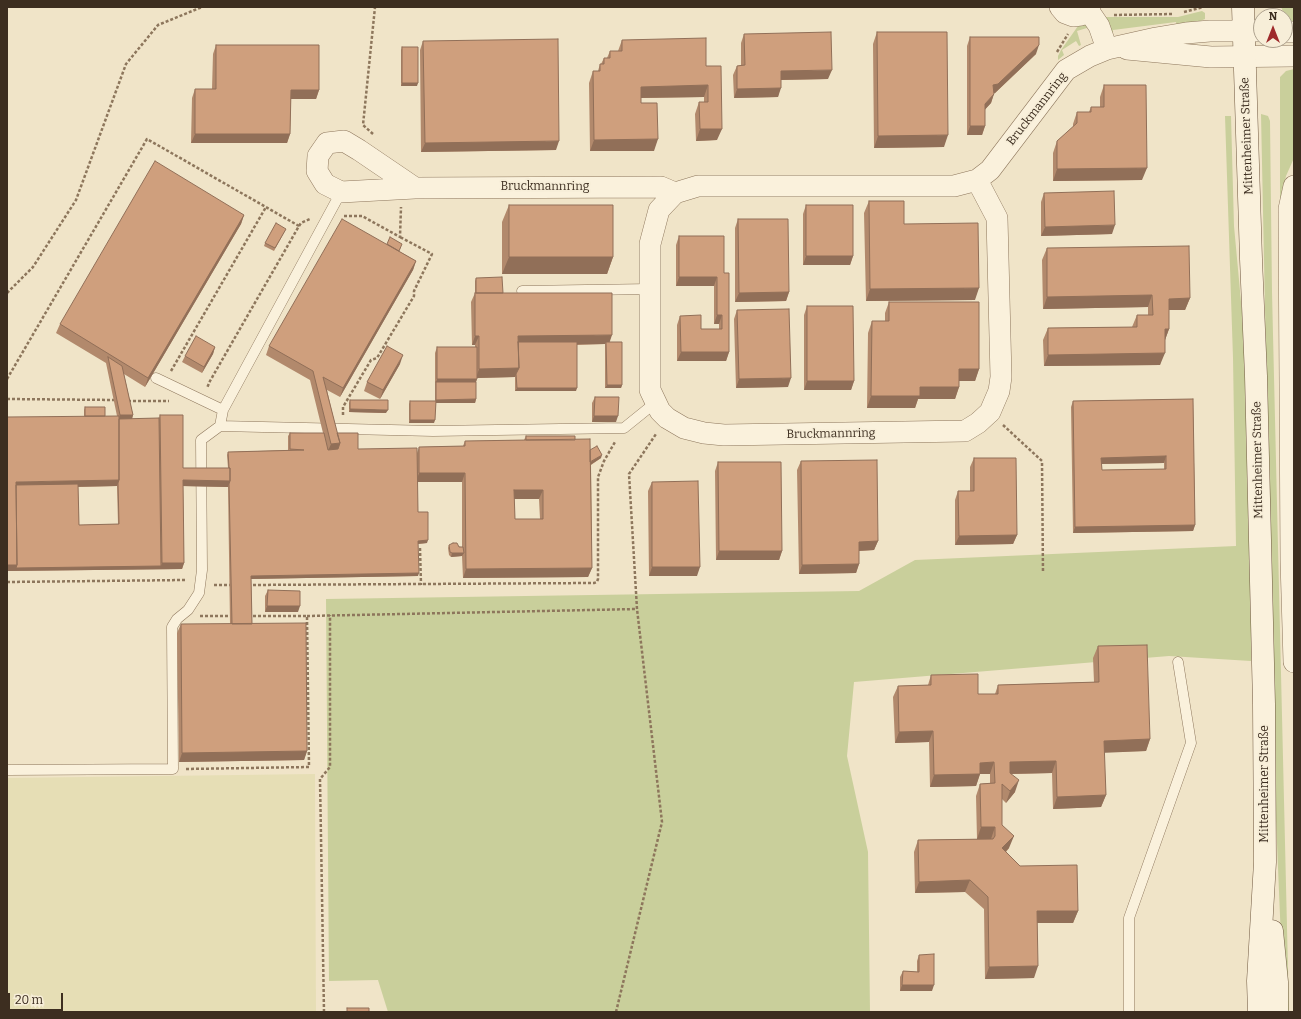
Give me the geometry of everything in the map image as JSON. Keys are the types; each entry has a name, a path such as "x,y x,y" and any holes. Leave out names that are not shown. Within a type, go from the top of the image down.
{"main road":[{"name":"Mittenheimer Straße","path":"1243,7 1252,31 1244,58 1256,376 1264,704 1265,862 1258,981 1259,1012"},
{"name":"Mittenheimer Straße","path":"1265,862 1277,982 1277,1012"}],"street":[{"path":"1060,7 1065,13 1073,16 1090,12 1111,49"},
{"name":"Bruckmannring","path":"341,192 408,188 661,187 674,193 698,186 954,186 977,180 990,170 1066,70 1090,56 1111,49 1156,38 1186,33 1252,31"},
{"name":"Bruckmannring","path":"1111,49 1203,57 1244,58"},
{"path":"1244,58 1294,56"},
{"path":"341,192 325,184 317,171 318,156 327,143 344,141 408,188"},
{"name":"Bruckmannring","path":"661,410 684,428 704,433 724,435 965,431 978,423 990,412 999,391 1001,377 997,218 977,180"},
{"path":"1294,186 1289,209 1291,560 1294,662"},
{"path":"661,410 650,390 650,244 659,210 674,193"}],"lane":[{"path":"220,426 223,410 341,192"},
{"path":"522,291 650,289"},
{"path":"160,380 223,410"},
{"path":"7,770 173,769 172,627 177,619 188,610 200,586 202,570 201,440 220,426 433,431 624,428 661,410"},
{"path":"1129,1012 1129,918 1191,743 1178,662"}],"path":[{"path":"7,293 33,267 76,200 126,64 158,25 202,7"},
{"path":"374,135 363,125 375,7"},
{"path":"1053,57 1072,28 1090,12 1102,15 1177,14 1203,7"},
{"path":"7,379 147,139 299,226"},
{"path":"400,237 408,188"},
{"path":"160,380 266,207"},
{"path":"342,429 343,406 371,360 377,358 414,296 414,291 432,254 362,216 343,216"},
{"path":"7,399 151,401 203,400 210,381 299,226 301,223 313,218"},
{"path":"616,1012 662,822 637,609 629,474 661,410"},
{"path":"990,412 1042,461 1043,573"},
{"path":"247,585 592,584 597,582 598,477 604,461 624,428"},
{"path":"420,548 421,585"},
{"path":"7,582 200,586 240,585"},
{"path":"200,586 198,614 201,617 239,616"},
{"path":"247,616 637,609"},
{"path":"324,1012 320,780 330,767 330,615"},
{"path":"173,769 309,767 307,616"}],"shaded area":[{"path":"315,774 316,1012 7,1012 7,778"}],"green space":[{"path":"1294,7 1294,23 1293,8 1281,8"},
{"path":"1202,11 1205,13 1205,19 1193,24 1177,27 1176,22 1113,30 1113,35 1105,18 1178,17"},
{"path":"1082,23 1090,27 1077,31 1081,45 1079,46 1076,41 1062,50 1064,55 1058,60 1061,50 1078,26"},
{"path":"1294,69 1294,158 1286,176 1280,202 1280,77 1286,71"},
{"path":"1261,114 1268,116 1270,121 1272,292 1289,1012 1284,1012 1275,795"},
{"path":"1225,116 1231,116 1234,226 1245,345 1253,615 1251,661 1169,656 854,682 847,756 868,852 870,1012 388,1012 378,980 329,981 326,599 859,591 915,560 1236,546 1233,358"}],"building":[{"path":"831,32 832,70 781,71 781,88 737,89 737,66 745,65 744,34"},
{"path":"877,32 947,32 948,135 878,136"},
{"path":"970,37 1039,37 1039,45 998,84 993,85 994,94 985,104 985,126 970,126"},
{"path":"706,38 706,66 721,66 722,129 700,129 699,102 708,102 708,85 641,87 641,103 657,103 658,139 594,140 593,71 600,71 600,64 604,64 604,58 610,58 610,51 622,51 622,40"},
{"path":"558,39 559,141 425,143 423,41"},
{"path":"216,45 319,45 319,90 291,90 290,134 195,134 195,89 216,89"},
{"path":"402,47 418,47 418,83 402,83"},
{"path":"1104,85 1146,85 1147,168 1057,169 1057,141 1077,123 1077,112 1091,112 1091,107 1104,107"},
{"path":"155,161 244,215 148,378 60,324"},
{"path":"1114,191 1115,225 1045,227 1044,193"},
{"path":"869,201 904,201 904,224 978,223 979,288 870,289"},
{"path":"509,205 613,205 613,257 509,257"},
{"path":"806,205 853,205 853,256 806,256"},
{"path":"342,219 416,261 343,388 323,377 340,443 331,444 313,371 269,346"},
{"path":"738,219 788,219 789,292 739,293"},
{"path":"276,223 286,229 275,248 265,243"},
{"path":"679,236 724,236 724,273 729,273 729,352 681,352 680,316 701,315 701,329 722,329 722,315 717,315 717,277 679,277"},
{"path":"390,237 402,244 399,251 387,244"},
{"path":"1189,246 1190,298 1169,299 1169,329 1165,329 1165,353 1048,355 1048,328 1137,327 1137,315 1153,315 1152,295 1047,297 1047,248"},
{"path":"502,277 503,293 476,293 476,278"},
{"path":"475,293 612,293 612,335 518,336 519,368 479,369 479,336 475,336"},
{"path":"889,302 979,302 979,369 959,369 959,387 920,387 920,396 871,396 872,321 889,321"},
{"path":"807,306 853,306 854,381 807,381"},
{"path":"789,309 791,378 739,379 737,310"},
{"path":"196,336 215,347 204,367 185,356"},
{"path":"518,342 577,342 577,388 517,388 516,374 519,368"},
{"path":"606,342 622,342 622,385 607,385"},
{"path":"387,346 403,355 383,390 367,382"},
{"path":"437,347 477,347 477,379 437,379"},
{"path":"108,357 122,366 133,415 120,415"},
{"path":"436,382 476,382 476,399 436,400"},
{"path":"595,397 619,397 618,416 594,416"},
{"path":"1193,399 1195,525 1075,527 1073,401","holes":["1166,456 1166,469 1102,470 1101,458"]},
{"path":"350,400 388,400 388,410 350,409"},
{"path":"410,401 436,401 435,420 410,420"},
{"path":"85,407 105,407 105,416 85,416"},
{"path":"160,415 183,415 183,468 230,468 230,481 183,480 184,563 162,563"},
{"path":"119,416 119,480 16,482 17,565 7,565 7,417"},
{"path":"159,418 161,566 16,568 16,485 78,484 79,525 119,524 119,419"},
{"path":"290,433 324,433 328,450 338,449 340,443 337,433 358,433 358,449 417,448 418,512 428,512 428,540 418,541 419,573 251,576 252,624 232,624 229,484 230,468 228,452 304,450 290,449"},
{"path":"526,436 575,436 575,440 526,440"},
{"path":"590,439 592,568 466,569 465,473 419,473 419,447 465,446 465,441","holes":["514,490 543,490 543,519 515,519"]},
{"path":"597,446 602,455 590,462 590,450"},
{"path":"974,458 1016,458 1017,535 959,536 958,491 974,491"},
{"path":"877,460 878,541 859,542 859,564 802,565 801,461"},
{"path":"718,462 781,462 782,551 719,551"},
{"path":"698,481 700,567 652,567 652,482"},
{"path":"457,543 459,547 463,547 464,553 450,552 449,545"},
{"path":"268,590 300,591 300,606 267,606"},
{"path":"306,623 307,751 182,753 181,624"},
{"path":"1147,645 1150,739 1104,741 1106,795 1057,797 1056,761 1010,762 1010,773 1019,780 1010,791 1002,784 1002,825 1014,836 1002,848 1020,866 1077,865 1078,911 1037,911 1038,966 989,967 988,897 970,880 919,882 918,840 993,839 995,836 995,827 981,827 980,784 995,783 994,762 980,763 980,774 934,775 933,731 899,732 898,686 931,685 931,675 978,674 978,694 998,694 998,685 1099,682 1098,646"},
{"path":"934,954 934,985 902,985 903,971 919,972 919,955"},
{"path":"347,1008 369,1008 369,1012 347,1012"}]}
